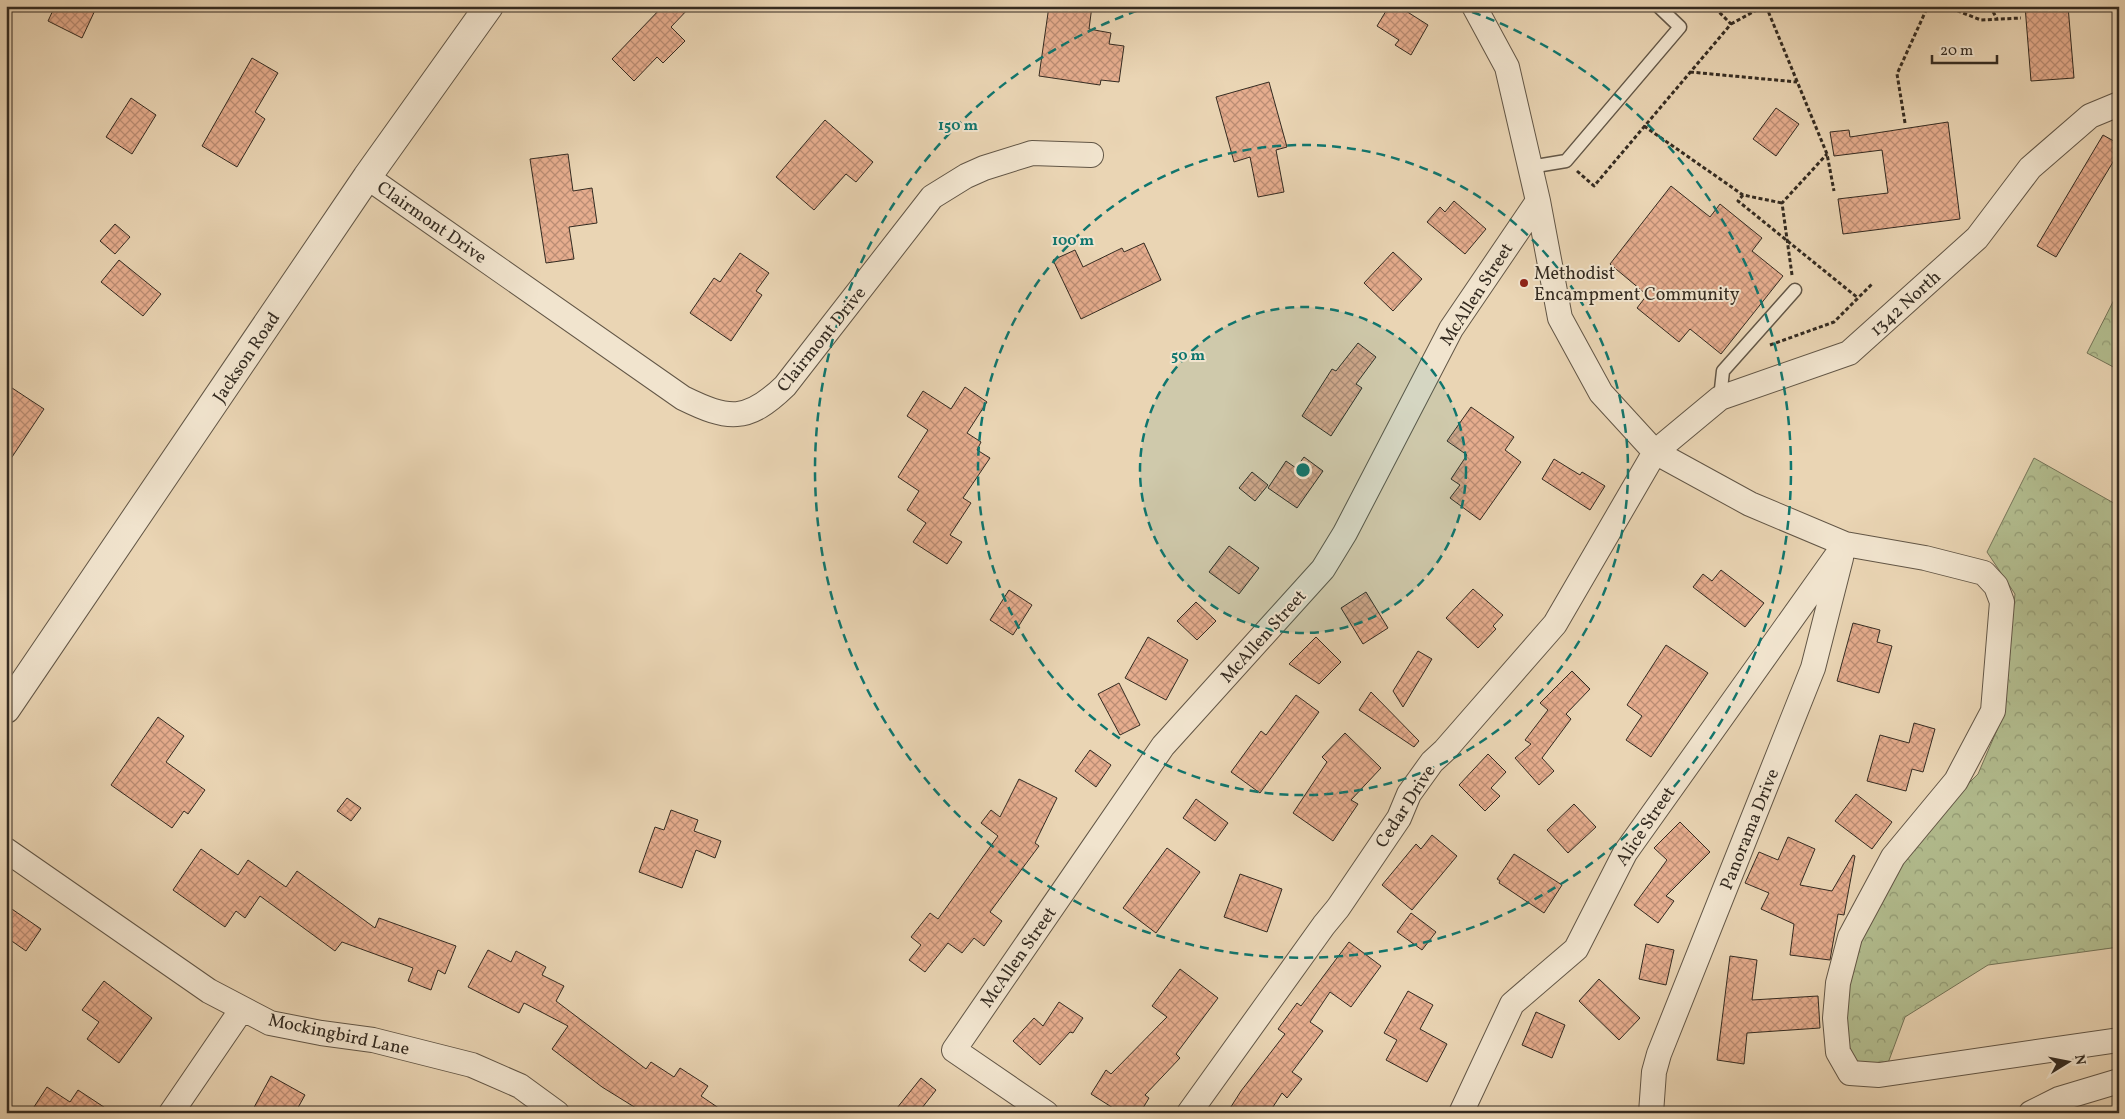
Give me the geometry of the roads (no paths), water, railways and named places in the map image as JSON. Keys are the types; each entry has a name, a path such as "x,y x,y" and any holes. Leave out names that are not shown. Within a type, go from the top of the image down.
{"street":[{"name":"Jackson Road","path":"6,710 368,177 489,6"},
{"path":"1474,6 1507,66 1538,201 1560,318 1601,393 1655,452 1750,504 1845,544 1925,558 1984,573 1996,586 2002,602 1993,712 1956,781 1894,857 1850,937 1838,983 1836,1018 1838,1052 1850,1073 1879,1075 2119,1040"},
{"name":"1342 North","path":"1655,452 1720,398 1849,353 1977,238 2030,168 2090,116 2119,104"},
{"name":"Clairmont Drive","path":"368,177 683,398 708,410 734,415 748,413 761,406 785,386 932,197 975,172 1032,153 1091,155"},
{"name":"McAllen Street","path":"1046,1113 954,1050 1163,746 1323,569 1345,533 1451,329 1538,201"},
{"name":"Cedar Drive","path":"1189,1113 1338,908 1399,818 1409,794 1432,762 1445,750 1555,624 1655,452"},
{"name":"Alice Street","path":"1461,1113 1512,1004 1576,949 1625,853 1845,544"},
{"name":"Panorama Drive","path":"1652,1113 1654,1072 1659,1054 1813,668 1845,544"},
{"name":"Mockingbird Lane","path":"6,850 209,991 270,1023 321,1033 373,1040 472,1065 520,1086 557,1113"},
{"path":"171,1113 242,1009"},
{"path":"2032,1113 2058,1099 2119,1081"}],"lane":[{"path":"1530,167 1566,161 1680,27 1658,6"},
{"path":"1720,398 1722,371 1795,290"}],"place":[{"name":"Methodist Encampment Community","path":"1524,283"}]}
